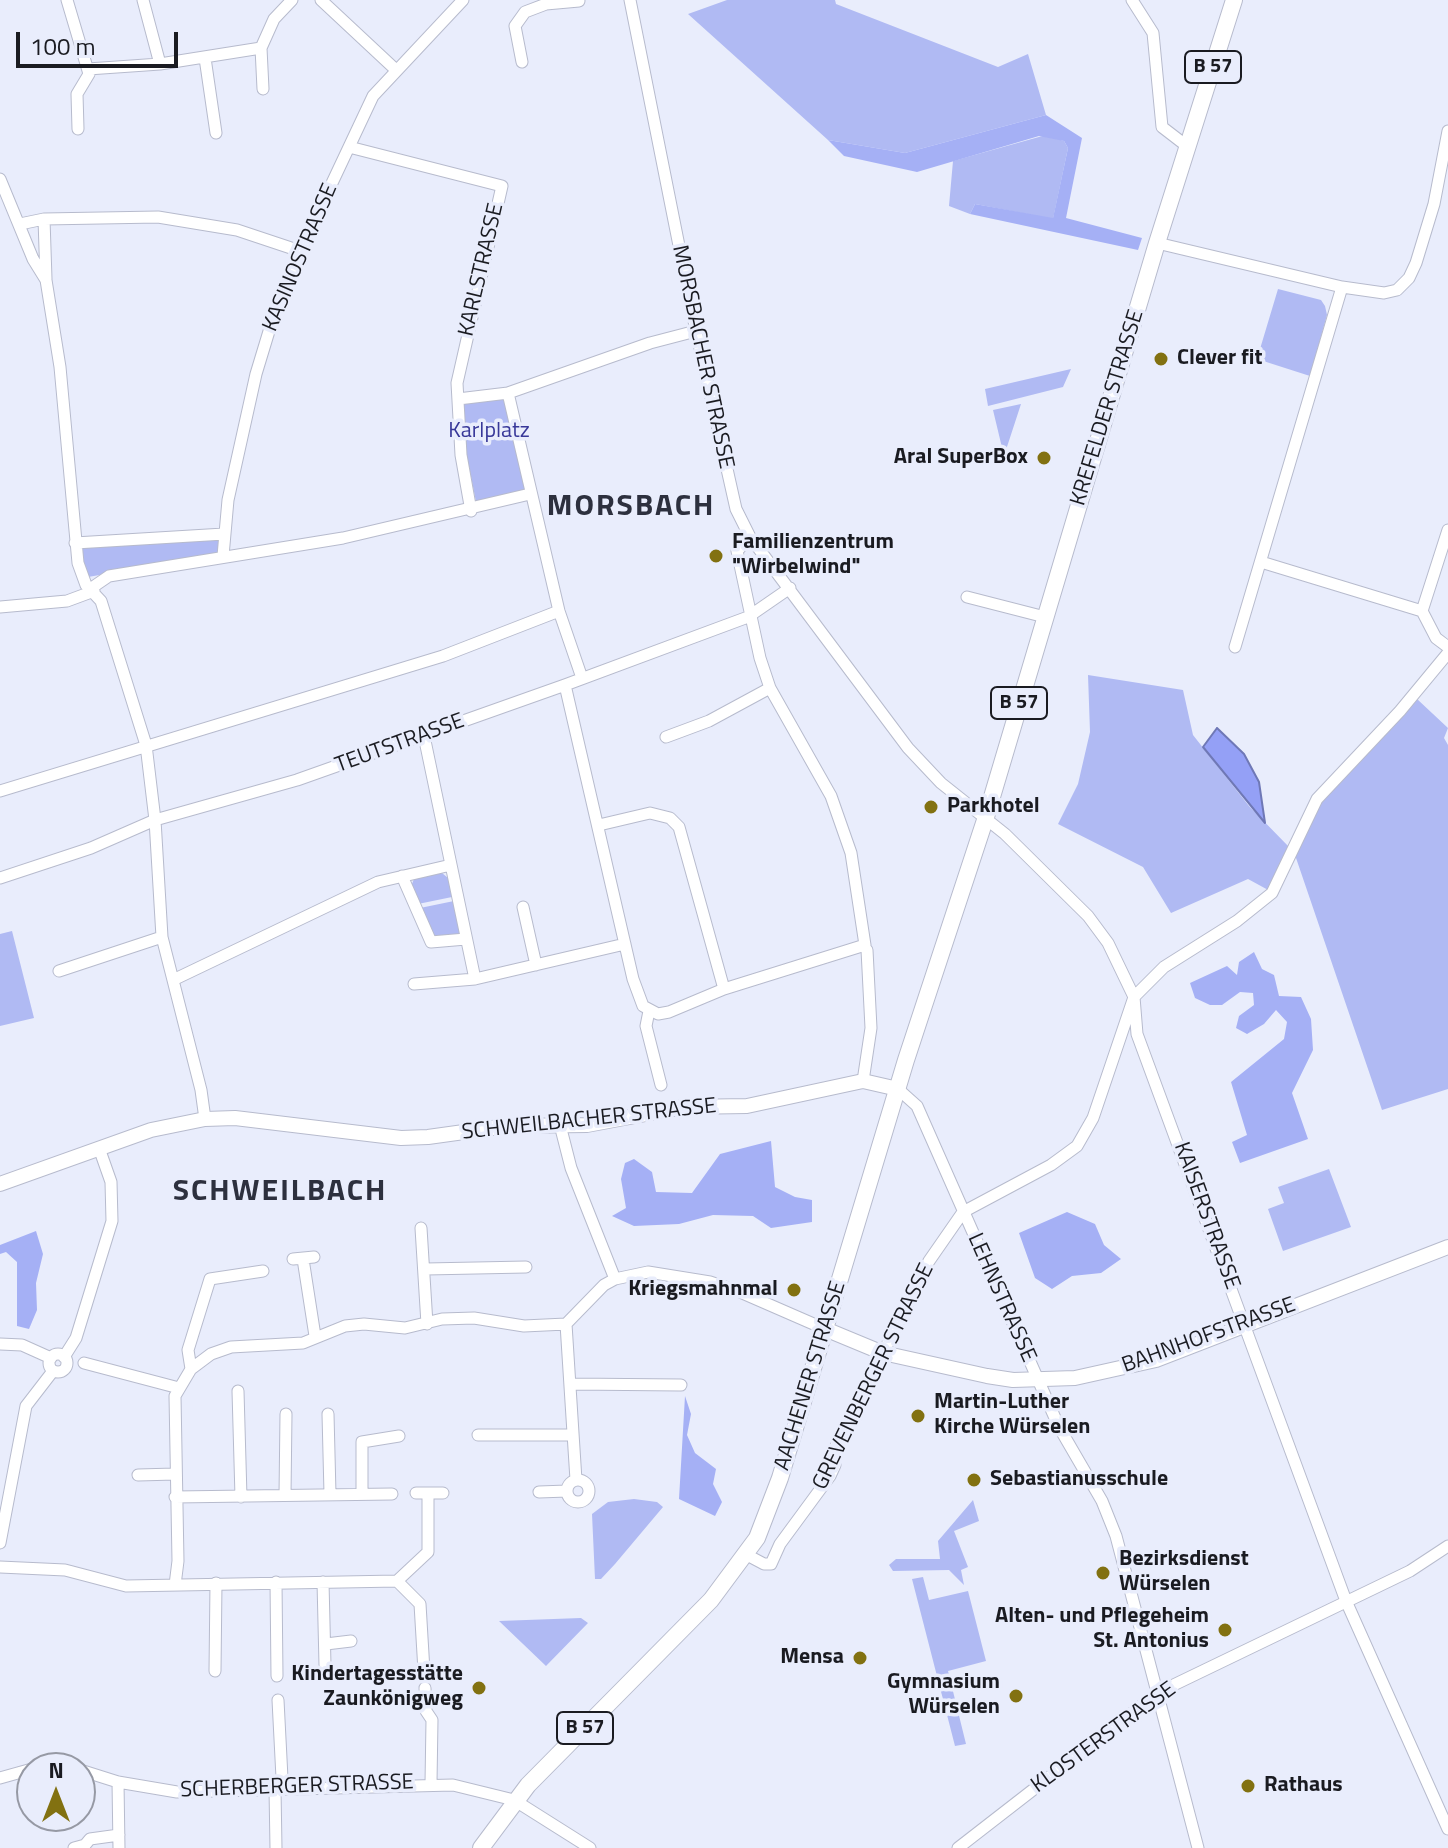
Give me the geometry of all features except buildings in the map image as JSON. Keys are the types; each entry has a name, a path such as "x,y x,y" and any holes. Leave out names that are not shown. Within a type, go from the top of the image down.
{"main road":[{"name":"KREFELDER STRASSE","path":"986,817 1157,243 1234,0"},
{"name":"AACHENER STRASSE","path":"481,1848 514,1800 697,1616 747,1555 780,1478 898,1089 986,817"},
{"name":"SCHWEILBACHER STRASSE","path":"0,1184 177,1123 205,1119 310,1124 401,1138 507,1126 617,1121 683,1107 747,1106 863,1081 898,1089"},
{"name":"BAHNHOFSTRASSE","path":"825,1329 883,1353 987,1376 1038,1380 1075,1378 1156,1360 1448,1247"}],"street":[{"path":"67,0 88,69 87,81 77,94 78,129"},
{"path":"143,0 160,64"},
{"path":"263,89 261,48 274,19 292,0"},
{"path":"321,0 396,70"},
{"name":"KASINOSTRASSE","path":"223,556 228,500 256,374 273,318 300,251 373,96 463,0"},
{"name":"MORSBACHER STRASSE","path":"630,0 730,492 750,537 908,748 941,783 986,817"},
{"path":"1132,0 1153,33 1162,127 1188,147"},
{"path":"522,62 515,26 525,12 536,3 579,1"},
{"path":"88,69 160,64 261,48"},
{"path":"205,58 216,133"},
{"path":"1157,243 1342,287 1384,293 1397,290 1409,278 1434,204 1448,131"},
{"name":"KARLSTRASSE","path":"349,147 502,186 460,362 461,455 471,511"},
{"path":"0,179 46,280"},
{"path":"1434,204 1448,208"},
{"path":"20,224 44,219 127,217 200,222 300,251"},
{"path":"44,219 46,280 60,367 78,563 101,601 146,745 155,820 162,937 201,1090 205,1119"},
{"path":"1235,647 1342,287"},
{"path":"458,399 508,393 650,343 696,331"},
{"path":"508,393 559,611 582,678"},
{"path":"0,607 83,598 109,576 343,538 471,511 530,494"},
{"path":"1448,530 1422,611 1436,638 1448,647"},
{"path":"75,543 224,534"},
{"path":"750,537 737,551 748,617 770,688 831,796 851,853 866,948 871,1028 863,1081"},
{"path":"1261,562 1422,611"},
{"name":"TEUTSTRASSE","path":"0,878 91,848 155,820 297,780 565,685 748,617 790,588"},
{"path":"967,597 1045,617"},
{"path":"0,791 443,656 559,611"},
{"path":"1134,997 1164,967 1237,921 1272,893 1317,799 1400,711 1448,653"},
{"path":"565,685 638,998 649,1011 669,1012 724,989 866,948"},
{"path":"666,737 709,721 770,688"},
{"path":"424,736 475,979"},
{"path":"599,825 650,813 670,818 679,827 724,989"},
{"name":"KAISERSTRASSE","path":"986,817 1099,928 1134,997 1137,1034 1346,1601 1448,1829"},
{"path":"173,980 378,882 451,865"},
{"path":"402,876 431,942 466,939"},
{"path":"523,907 536,965"},
{"path":"59,971 162,937"},
{"path":"414,984 475,979 625,944"},
{"name":"GREVENBERGER STRASSE","path":"747,1555 764,1564 775,1559 780,1544 830,1476 835,1465 832,1454 929,1261 963,1212 1051,1165 1077,1146 1093,1118 1134,997"},
{"path":"649,1011 646,1026 661,1085"},
{"name":"LEHNSTRASSE","path":"898,1089 917,1106 1059,1427 1102,1501 1116,1536 1198,1848"},
{"path":"560,1125 571,1168 615,1279"},
{"path":"0,1344 22,1345 65,1370 64,1357 76,1338 112,1221 111,1182 99,1148"},
{"path":"421,1228 426,1269 427,1324"},
{"path":"303,1258 315,1336"},
{"path":"426,1269 526,1267"},
{"path":"191,1369 188,1350 210,1279 263,1271"},
{"path":"175,1585 178,1561 173,1412 179,1388 191,1369 220,1349 282,1347 345,1326 405,1328 474,1318 524,1326 566,1324 604,1285 615,1279 648,1272 710,1282 825,1329"},
{"path":"539,1492 567,1491 576,1480 566,1324"},
{"path":"84,1363 179,1388"},
{"path":"0,1543 26,1406 52,1364"},
{"path":"571,1384 681,1385"},
{"path":"238,1391 241,1497"},
{"path":"285,1495 286,1414"},
{"path":"328,1414 330,1494"},
{"path":"478,1435 572,1435"},
{"path":"362,1494 362,1442 399,1436"},
{"path":"138,1475 175,1474"},
{"path":"567,1491 575,1502 587,1497 588,1487 576,1480"},
{"path":"0,1567 65,1570 114,1585 397,1581 428,1552 422,1494 443,1493"},
{"path":"175,1497 392,1494"},
{"name":"KLOSTERSTRASSE","path":"958,1848 1159,1692 1410,1571 1448,1546"},
{"path":"397,1581 420,1604 424,1671"},
{"path":"276,1582 277,1676"},
{"path":"323,1582 325,1665"},
{"path":"215,1671 216,1583"},
{"path":"326,1644 351,1641"},
{"path":"425,1688 426,1711 432,1720 431,1783"},
{"path":"276,1848 275,1789 282,1778 278,1700"},
{"name":"SCHERBERGER STRASSE","path":"96,1775 177,1792 431,1783 473,1788 514,1800 590,1848"},
{"path":"118,1782 119,1848"},
{"path":"74,1848 85,1845 90,1839 119,1835"}],"green space":[{"path":"727,0 835,0 836,4 998,67 1028,54 1046,115 905,153 828,140 688,14"},
{"path":"1046,135 1064,141 1068,148 1053,219 975,204 970,214 949,206 953,161"},
{"path":"1278,289 1321,300 1325,306 1327,315 1310,376 1257,359"},
{"path":"1071,369 1063,387 988,406 985,389"},
{"name":"Karlplatz","path":"506,397 512,413 525,491 476,502 464,441 462,403"},
{"path":"1021,404 1004,456 993,410"},
{"path":"221,537 221,554 88,577 79,546"},
{"path":"1088,675 1183,690 1193,735 1249,806 1289,847 1270,891 1248,879 1171,913 1143,867 1058,824 1078,784 1090,732"},
{"path":"1417,699 1448,728 1444,738 1448,745 1448,1089 1382,1110 1295,855 1320,802"},
{"path":"442,873 448,878 452,897 418,904 411,886 414,879"},
{"path":"454,901 462,936 433,937 420,908"},
{"path":"12,931 34,1018 0,1026 0,934"},
{"path":"1329,1169 1351,1227 1283,1251 1268,1209 1284,1203 1278,1187"},
{"path":"634,1499 657,1502 663,1507 601,1579 595,1579 592,1514 608,1502"},
{"path":"973,1500 979,1521 954,1531 968,1567 961,1570 964,1585 949,1570 893,1571 889,1565 896,1559 940,1559 938,1541"},
{"path":"923,1577 929,1600 968,1591 986,1661 948,1671 966,1744 955,1746 912,1579"},
{"path":"581,1618 588,1623 546,1666 499,1621"}],"shaded area":[{"path":"1046,115 1082,138 1066,218 1142,238 1138,250 970,214 975,204 1053,218 1068,148 1064,141 1039,136 917,172 844,156 828,140 905,153"},
{"path":"1217,728 1244,754 1259,782 1265,823 1203,747"},
{"path":"1254,952 1262,969 1274,975 1279,996 1301,997 1311,1019 1313,1050 1292,1093 1308,1139 1240,1163 1232,1142 1247,1135 1231,1082 1284,1039 1287,1022 1276,1010 1264,1024 1247,1034 1236,1028 1239,1016 1254,1005 1253,993 1240,992 1222,1005 1210,1005 1195,998 1190,983 1227,966 1237,975 1239,962"},
{"path":"771,1141 775,1187 795,1197 812,1200 812,1222 771,1228 753,1216 713,1215 679,1224 634,1226 612,1216 626,1208 621,1179 625,1163 634,1159 652,1172 656,1192 692,1193 720,1154"},
{"path":"1067,1212 1095,1224 1104,1245 1121,1259 1101,1273 1072,1276 1052,1289 1035,1278 1019,1233"},
{"path":"36,1231 43,1254 36,1283 37,1310 29,1329 17,1326 17,1262 6,1252 0,1254 0,1245"},
{"path":"685,1396 691,1414 687,1435 695,1453 716,1469 713,1484 722,1502 715,1516 679,1499"}],"place":[{"name":"Clever fit","path":"1161,359"},
{"name":"Aral SuperBox","path":"1044,458"},
{"name":"Familienzentrum \"Wirbelwind\"","path":"716,556"},
{"name":"Parkhotel","path":"931,807"},
{"name":"Kriegsmahnmal","path":"794,1290"},
{"name":"Martin-Luther Kirche Würselen","path":"918,1416"},
{"name":"Sebastianusschule","path":"974,1480"},
{"name":"Bezirksdienst Würselen","path":"1103,1573"},
{"name":"Alten- und Pflegeheim St. Antonius","path":"1225,1630"},
{"name":"Mensa","path":"860,1658"},
{"name":"Kindertagesstätte Zaunkönigweg","path":"479,1688"},
{"name":"Gymnasium Würselen","path":"1016,1696"},
{"name":"Rathaus","path":"1248,1786"}],"district":[{"name":"MORSBACH","path":"631,508"},
{"name":"SCHWEILBACH","path":"280,1193"}]}
